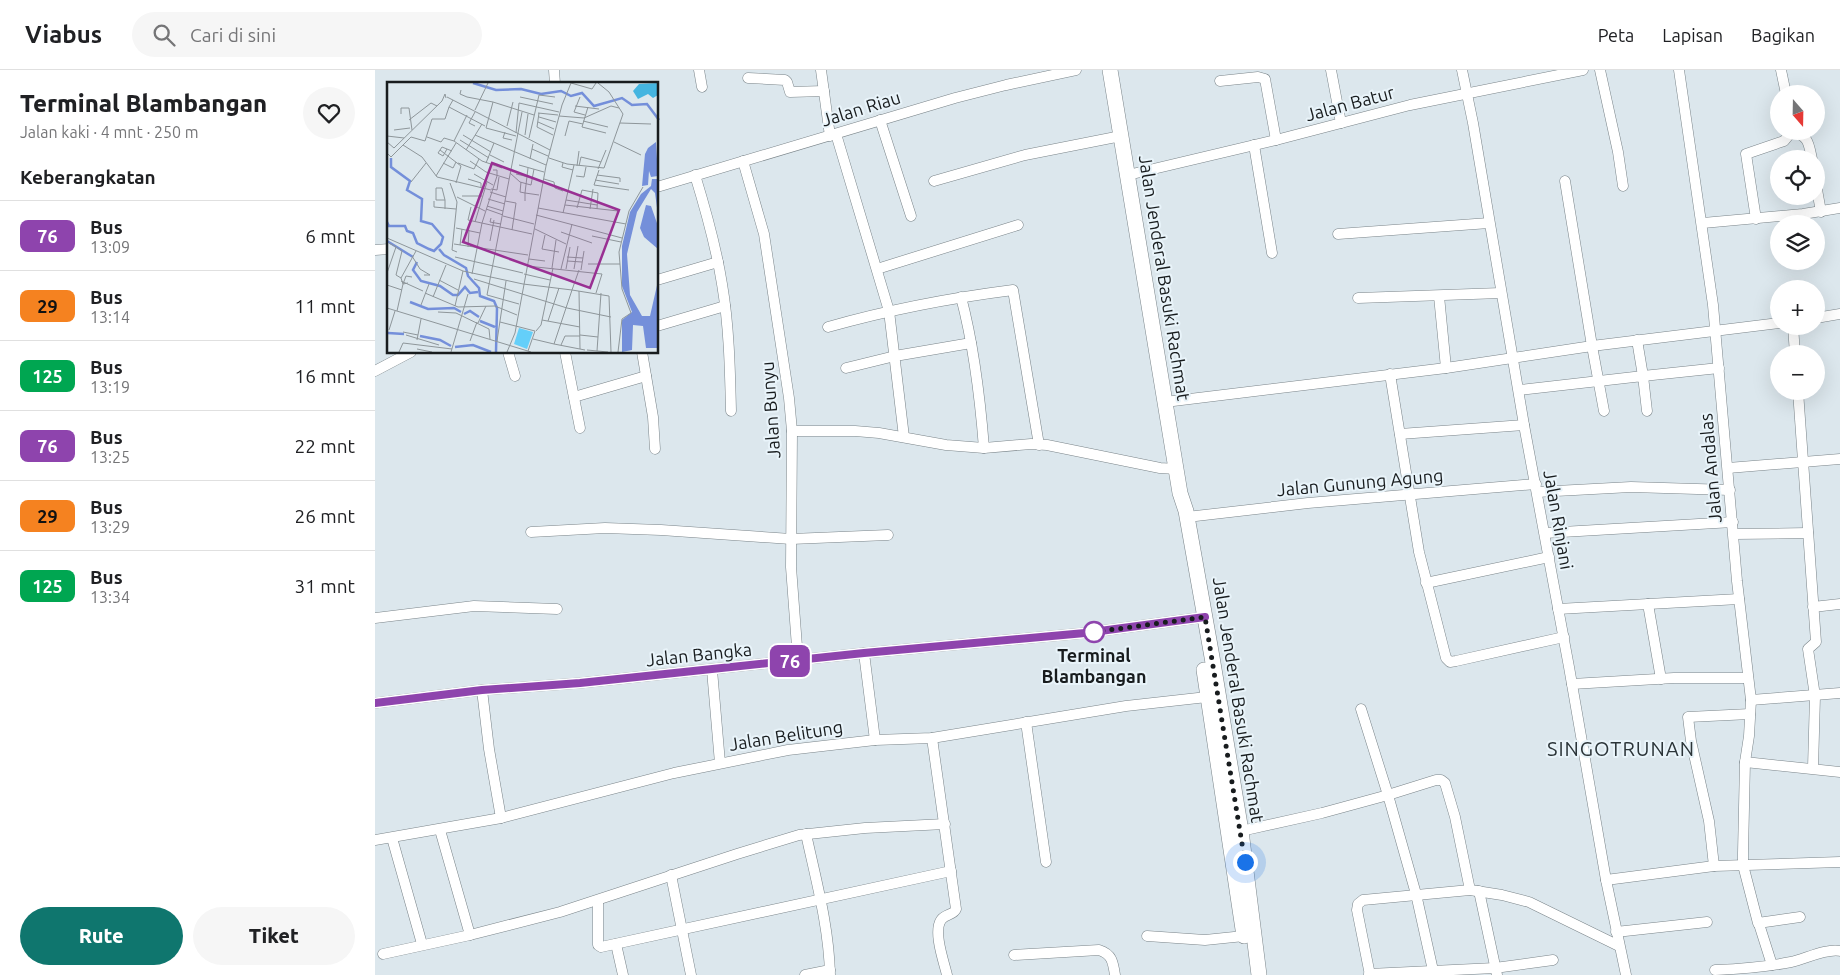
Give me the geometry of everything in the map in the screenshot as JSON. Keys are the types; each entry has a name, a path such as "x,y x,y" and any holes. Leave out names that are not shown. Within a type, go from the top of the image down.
{"main road":[{"name":"Jalan Jenderal Basuki Rachmat","path":"1110,70 1180,493 1187,517 1200,618 1207,697 1244,936 1259,975"},
{"name":"Jalan Jenderal Basuki Rachmat","path":"1180,493 1179,512 1241,831 1251,954 1249,975"}],"street":[{"path":"699,70 702,87"},
{"path":"821,70 823,91 833,135 889,311 904,437"},
{"name":"Jalan Riau","path":"659,186 981,91 1076,70"},
{"path":"1331,70 1341,123"},
{"name":"Jalan Rinjani","path":"1462,70 1524,425 1564,637 1606,880 1625,975"},
{"name":"Jalan Batur","path":"1127,175 1466,92 1583,70"},
{"path":"1600,70 1618,152 1623,186"},
{"name":"Jalan Andalas","path":"1679,70 1703,222 1716,329 1739,600 1751,700 1745,762 1743,865 1753,910 1772,965"},
{"path":"1781,70 1784,85"},
{"path":"1220,81 1258,77 1265,79 1276,140"},
{"path":"749,78 785,80 790,92 823,91"},
{"path":"880,120 911,216"},
{"path":"934,181 1034,153 1121,136"},
{"path":"1756,219 1746,154 1785,140"},
{"path":"1254,145 1272,254"},
{"name":"Jalan Bunyu","path":"743,161 764,234 792,431 791,567 798,660"},
{"path":"695,175 709,221 725,306 731,411"},
{"path":"1565,181 1604,411"},
{"path":"1820,205 1821,212"},
{"path":"1703,222 1756,219 1840,208"},
{"path":"1339,234 1489,223"},
{"path":"877,269 1018,224"},
{"path":"659,279 718,262"},
{"path":"827,327 889,311 961,297 1013,290 1039,445"},
{"path":"1358,298 1501,293"},
{"path":"1439,296 1446,368"},
{"path":"961,297 980,398 984,448"},
{"path":"659,325 725,306"},
{"path":"1825,316 1840,314"},
{"path":"1165,402 1446,368 1716,329 1770,324"},
{"path":"1637,340 1647,411"},
{"path":"846,368 895,356 971,343"},
{"path":"375,371 407,354"},
{"path":"509,354 515,376"},
{"path":"565,354 580,428"},
{"path":"642,354 655,449"},
{"path":"1519,390 1719,368"},
{"path":"1391,374 1426,583 1444,654 1448,661 1564,637"},
{"path":"574,397 646,376"},
{"path":"1799,400 1817,642 1808,649 1815,696 1813,768"},
{"path":"1400,434 1524,425"},
{"path":"792,431 843,430 879,433 946,445 984,448 1039,445 1160,468 1176,469"},
{"path":"1728,468 1840,459"},
{"name":"Jalan Gunung Agung","path":"1187,517 1308,503 1537,488 1631,487 1730,490"},
{"path":"1545,533 1733,522"},
{"path":"531,532 605,528 791,539 888,535"},
{"path":"1733,534 1808,533"},
{"path":"1426,583 1549,557"},
{"path":"1558,609 1739,600"},
{"path":"1649,604 1661,679"},
{"path":"1813,608 1840,604"},
{"path":"375,618 474,606 557,609"},
{"name":"Jalan Bangka","path":"375,703 482,690 580,683 864,653 1085,633 1200,618"},
{"path":"864,653 875,740"},
{"path":"712,670 720,763"},
{"path":"1572,684 1661,679 1748,678"},
{"path":"482,690 489,749 501,818"},
{"path":"1751,700 1840,693"},
{"name":"Jalan Belitung","path":"375,840 501,818 674,773 820,745 875,740 932,738 1126,706 1207,697"},
{"path":"1361,709 1416,894 1433,973"},
{"path":"1714,866 1709,821 1691,741 1688,717 1750,714"},
{"path":"1026,722 1046,862"},
{"path":"932,738 956,910 941,920 938,933 947,975"},
{"path":"1745,762 1840,772"},
{"path":"1241,831 1322,813 1441,780 1445,783 1455,817 1496,971"},
{"path":"383,954 470,935 560,912 671,875 806,834 865,828 945,824"},
{"path":"440,830 470,935"},
{"path":"805,975 830,972 821,899 806,834"},
{"path":"392,838 422,944"},
{"path":"1606,880 1714,866 1840,862"},
{"path":"597,901 598,945 601,947 951,871"},
{"path":"671,875 691,975"},
{"path":"1553,960 1496,971 1369,975 1357,910 1358,904 1363,900 1475,890 1529,902 1619,946"},
{"path":"1759,924 1800,917"},
{"path":"1616,932 1707,922"},
{"path":"1147,936 1205,940 1244,936"},
{"path":"616,944 623,975"},
{"path":"1014,955 1099,950 1106,952 1111,957 1115,975"},
{"path":"1715,970 1772,965 1806,959 1833,950 1840,950"}],"bus line":[{"name":"76","path":"375,703 482,690 580,683 864,653 1085,633 1205,617"}],"place":[{"name":"Terminal Blambangan","path":"1094,632"}],"district":[{"name":"SINGOTRUNAN","path":"1621,749"}],"route":[{"path":"1094,632 1205,617 1245,862"}]}
